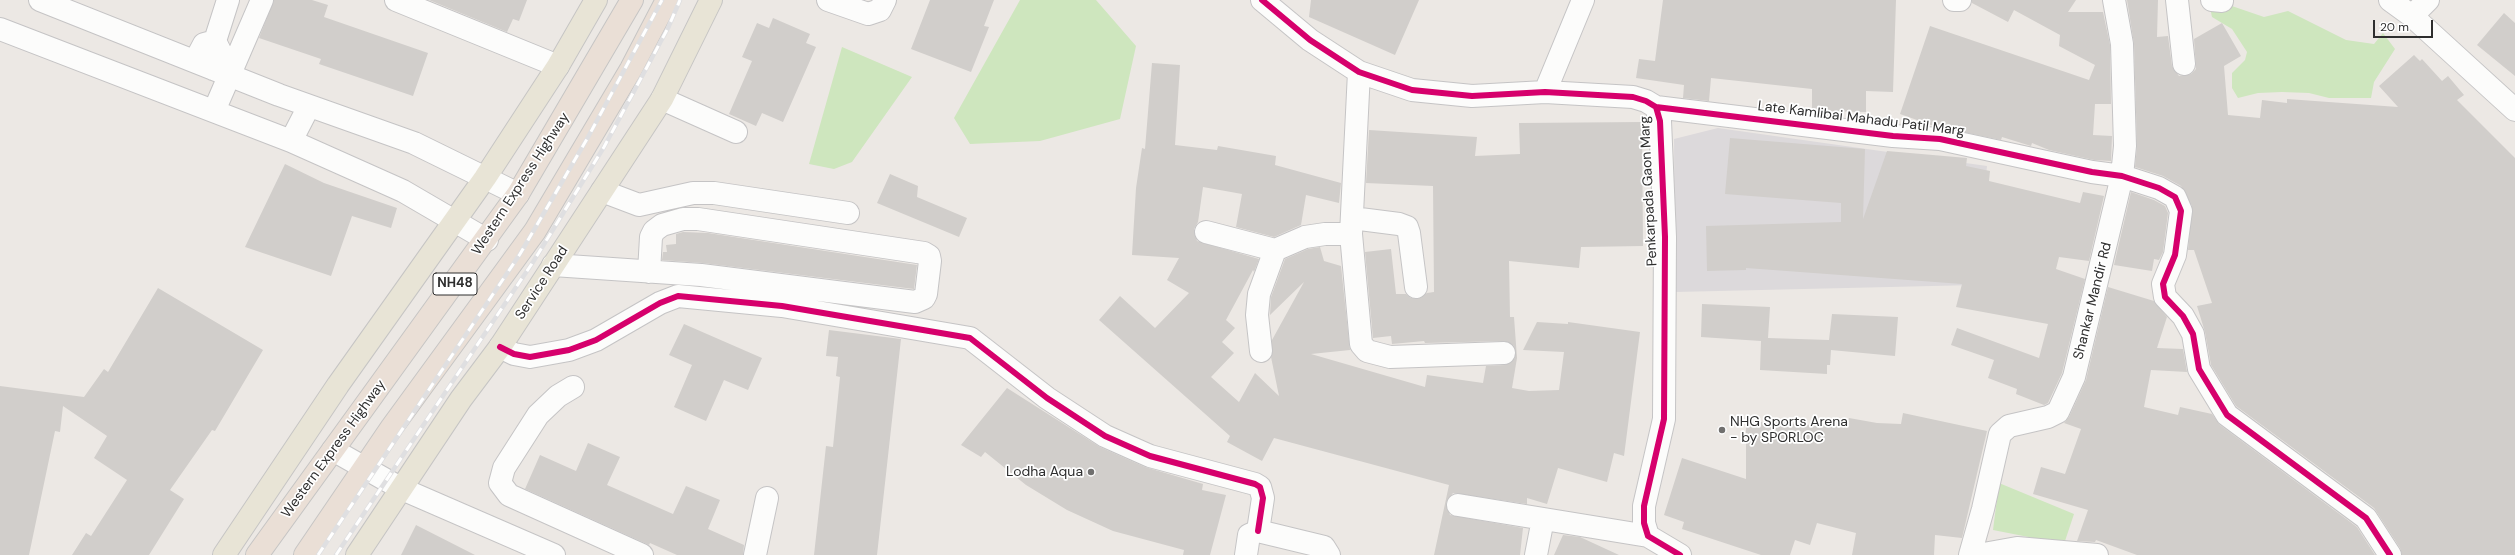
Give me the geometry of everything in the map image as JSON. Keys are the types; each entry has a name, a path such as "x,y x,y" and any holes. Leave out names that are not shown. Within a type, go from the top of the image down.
{"highway":[{"name":"Western Express Highway","path":"257,555 487,240 518,194 632,0"},
{"name":"NH48","path":"306,555 392,427 535,232 630,69 667,0"}],"main road":[{"path":"224,555 338,384 456,221 485,178 558,66 596,0"},
{"name":"Service Road","path":"357,555 461,399 500,347 662,99 711,0"}],"street":[{"path":"40,0 309,106 414,143 518,194"},
{"path":"214,111 212,68 204,44 215,41 228,0"},
{"path":"212,68 262,0"},
{"path":"396,0 558,66"},
{"path":"828,0 868,14 880,10 885,0"},
{"name":"Penkarpada Gaon Marg","path":"1262,0 1310,40 1359,72 1412,90 1472,96 1544,92 1633,97 1646,101 1656,107 1660,121 1665,230 1666,333 1664,418 1644,506 1644,523 1648,536"},
{"path":"1544,92 1583,0"},
{"path":"1954,0 1960,0"},
{"name":"Shankar Mandir Rd","path":"1970,555 1983,509 2000,434 2009,426 2048,417 2058,412 2074,377 2122,176 2125,146 2122,44 2114,0"},
{"path":"2177,0 2184,64"},
{"path":"2390,0 2412,16 2515,110"},
{"path":"2412,16 2428,0"},
{"path":"0,29 291,141 403,192 487,240"},
{"path":"1359,72 1351,226 1361,344 1366,351 1390,356 1504,353"},
{"path":"662,99 736,132"},
{"path":"291,141 309,106"},
{"name":"Late Kamlibai Mahadu Patil Marg","path":"1656,107 1893,136 1940,139 2092,172 2122,176 2159,188 2176,197 2181,211 2175,255 2164,284 2164,298 2183,316 2194,334 2199,369 2227,415 2366,518 2390,555"},
{"path":"602,191 639,205 693,193 714,193 848,213"},
{"path":"553,265 649,272 700,275 915,302 924,298 926,294 930,258 924,253 698,219 683,219 662,224 654,231 651,237 649,272"},
{"path":"1206,232 1275,250 1305,237 1325,234 1351,226 1399,224 1406,227 1409,233 1416,288"},
{"path":"1261,351 1257,315 1259,294 1275,250"},
{"path":"500,347 514,354 530,357 569,350 596,340 660,303 678,296 790,307 970,338 1047,398 1105,436 1150,456 1255,484 1260,487 1263,498 1258,531"},
{"path":"573,387 558,396 538,415 504,468 500,483 509,495 617,550 642,555"},
{"path":"333,450 363,469 402,489 554,555"},
{"path":"755,555 767,498"},
{"path":"1458,505 1648,536 1680,555"},
{"path":"1536,555 1543,519"},
{"path":"1246,555 1249,535 1258,531 1324,547 1329,555"},
{"path":"1978,555 2017,548 2088,552 2097,555"}],"shaded area":[{"path":"1718,128 1987,166 1975,285 1675,292 1674,139"}],"green space":[{"path":"1020,0 1096,0 1136,46 1120,119 1040,141 970,144 954,118"},
{"path":"2209,3 2226,4 2264,17 2288,11 2346,40 2374,44 2383,33 2395,49 2374,82 2371,98 2329,98 2309,93 2282,92 2258,93 2238,98 2232,88 2232,73 2245,60 2247,52 2232,29 2212,17"},
{"path":"842,47 912,77 852,162 834,169 809,164"},
{"path":"1999,483 2074,514 2064,544 1993,530"}],"building":[{"path":"274,0 312,0 328,5 324,17 428,53 413,96 319,64 321,59 259,38"},
{"path":"429,0 527,0 519,21 513,19 507,32"},
{"path":"930,0 994,0 984,26 989,27 971,72 911,49"},
{"path":"1311,0 1419,0 1395,55 1309,17"},
{"path":"1663,0 1896,0 1893,92 1866,91 1866,112 1812,111 1812,89 1711,78 1709,101 1683,98 1684,85 1636,78 1639,59 1655,61"},
{"path":"1972,0 2076,0 2068,12 2103,12 2110,45 2111,104 2095,104 2093,135 2112,136 2111,161 2094,160 2049,150 2032,143 2031,146 2002,137 2001,140 1934,126 1900,114 1930,26 2089,80 2095,65 2059,46 2060,35 2014,10 2008,22 1972,3"},
{"path":"2127,0 2158,0 2157,37 2168,36 2172,66 2179,76 2191,74 2196,69 2194,39 2222,23 2241,56 2224,66 2228,115 2260,118 2262,100 2287,103 2287,99 2398,107 2379,86 2414,55 2420,61 2422,59 2442,81 2448,76 2464,95 2457,100 2515,158 2515,555 2402,555 2400,548 2374,508 2236,406 2211,365 2205,332 2197,306 2212,303 2194,250 2188,250 2192,206 2181,186 2163,176 2135,167 2137,146 2134,44"},
{"path":"2504,13 2515,23 2515,76 2477,45"},
{"path":"773,18 810,34 806,43 816,47 783,122 762,113 756,126 729,114 752,61 742,57 757,23 769,28"},
{"path":"1152,63 1180,65 1175,145 1217,150 1218,146 1276,156 1275,165 1341,183 1339,203 1306,195 1301,225 1274,237 1236,227 1242,194 1203,187 1198,222 1194,229 1197,241 1259,259 1254,272 1253,270 1226,320 1235,328 1222,342 1234,353 1211,377 1239,402 1255,373 1279,396 1271,357 1272,340 1304,282 1270,315 1271,297 1285,259 1308,249 1320,247 1324,261 1341,266 1350,350 1311,354 1425,387 1427,375 1483,383 1486,366 1505,365 1515,358 1514,346 1504,341 1425,343 1424,341 1392,344 1391,336 1373,338 1365,252 1391,249 1396,294 1406,294 1411,298 1417,299 1427,293 1434,292 1433,186 1366,183 1369,130 1477,137 1475,156 1520,154 1519,123 1642,122 1643,246 1581,247 1579,268 1509,261 1510,317 1514,317 1517,358 1512,388 1529,391 1559,390 1564,352 1523,350 1537,322 1568,324 1568,322 1640,332 1624,456 1614,453 1607,482 1558,468 1547,504 1527,498 1527,504 1453,493 1446,503 1450,515 1523,528 1520,555 1434,555 1449,485 1274,438 1262,461 1227,442 1230,436 1099,320 1120,296 1155,328 1189,293 1167,280 1179,258 1132,255 1136,188 1142,148 1145,149"},
{"path":"1730,138 1865,149 1863,219 1887,151 1967,158 1966,166 1990,171 1989,181 2080,203 2083,192 2104,196 2089,261 2059,257 2056,269 2085,279 2062,373 2048,403 2044,405 2016,394 2017,389 1988,378 1994,360 1951,345 1957,328 2039,358 2048,324 1956,307 1962,284 1746,268 1746,270 1707,271 1706,226 1841,222 1841,203 1725,194"},
{"path":"285,164 324,183 397,208 391,228 352,216 331,276 245,247"},
{"path":"890,174 918,186 917,197 967,218 959,237 877,203"},
{"path":"2131,192 2154,200 2165,206 2168,213 2163,252 2159,260 2154,259 2152,271 2114,265"},
{"path":"683,232 708,233 917,265 914,289 703,263 662,260 663,252 667,252 666,245 676,244 676,234"},
{"path":"2108,287 2154,301 2167,317 2157,348 2183,349 2187,372 2151,370 2144,407 2178,415 2180,407 2212,414 2220,425 2357,527 2375,555 2137,555 2096,540 2095,542 2077,541 2088,510 2033,494 2041,467 2065,474 2081,429 2064,423 2069,417 2086,380"},
{"path":"158,288 263,350 215,431 212,430 170,490 184,499 149,555 72,555 86,533 91,536 127,480 94,458 107,436 63,406 60,432 55,431 29,555 0,555 0,386 84,397 104,369 108,372"},
{"path":"1702,304 1770,307 1768,338 1829,340 1832,314 1898,317 1895,356 1831,350 1830,365 1827,365 1827,374 1760,370 1761,341 1701,337"},
{"path":"684,324 762,358 748,390 724,380 706,421 674,407 692,365 669,355"},
{"path":"829,330 901,339 877,555 814,555 826,446 833,447 840,377 836,376 838,357 826,356"},
{"name":"Lodha Aqua","path":"1007,388 1100,447 1145,467 1203,484 1202,490 1226,495 1210,555 1183,555 1184,550 1113,531 1067,510 1026,485 985,452 981,457 961,445"},
{"path":"1903,413 1987,431 1962,538 1935,535 1934,555 1852,555 1856,533 1817,523 1810,545 1795,540 1790,555 1761,555 1682,529 1684,522 1664,515 1682,458 1746,479 1746,421 1847,427 1849,418 1877,423 1901,424"},
{"path":"588,443 620,457 607,485 673,514 686,486 720,500 708,529 744,545 743,555 677,555 650,543 649,545 525,489 540,455 576,471"},
{"path":"416,525 475,555 401,555"},
{"path":"1563,535 1580,537 1619,555 1554,555"}],"railway":[{"path":"318,555 520,254 587,139 662,0"},
{"path":"336,555 533,262 604,147 668,28 680,0"}],"cycle path":[{"path":"1262,0 1310,40 1359,72 1412,90 1472,96 1545,92 1633,97 1646,101 1656,107 1660,121 1665,237 1664,419 1644,506 1644,523 1648,536 1680,555"},
{"path":"1656,107 1893,136 1940,139 2092,172 2122,176 2159,188 2175,197 2181,211 2175,255 2163,284 2165,297 2183,316 2193,334 2199,369 2227,415 2366,518 2390,555"},
{"path":"500,347 514,354 530,357 569,350 596,340 660,303 678,296 782,306 970,338 1047,398 1105,436 1150,456 1255,484 1260,487 1263,498 1258,531"}],"place":[{"name":"NHG Sports Arena - by SPORLOC","path":"1722,430"},
{"name":"Lodha Aqua","path":"1091,472"}]}
